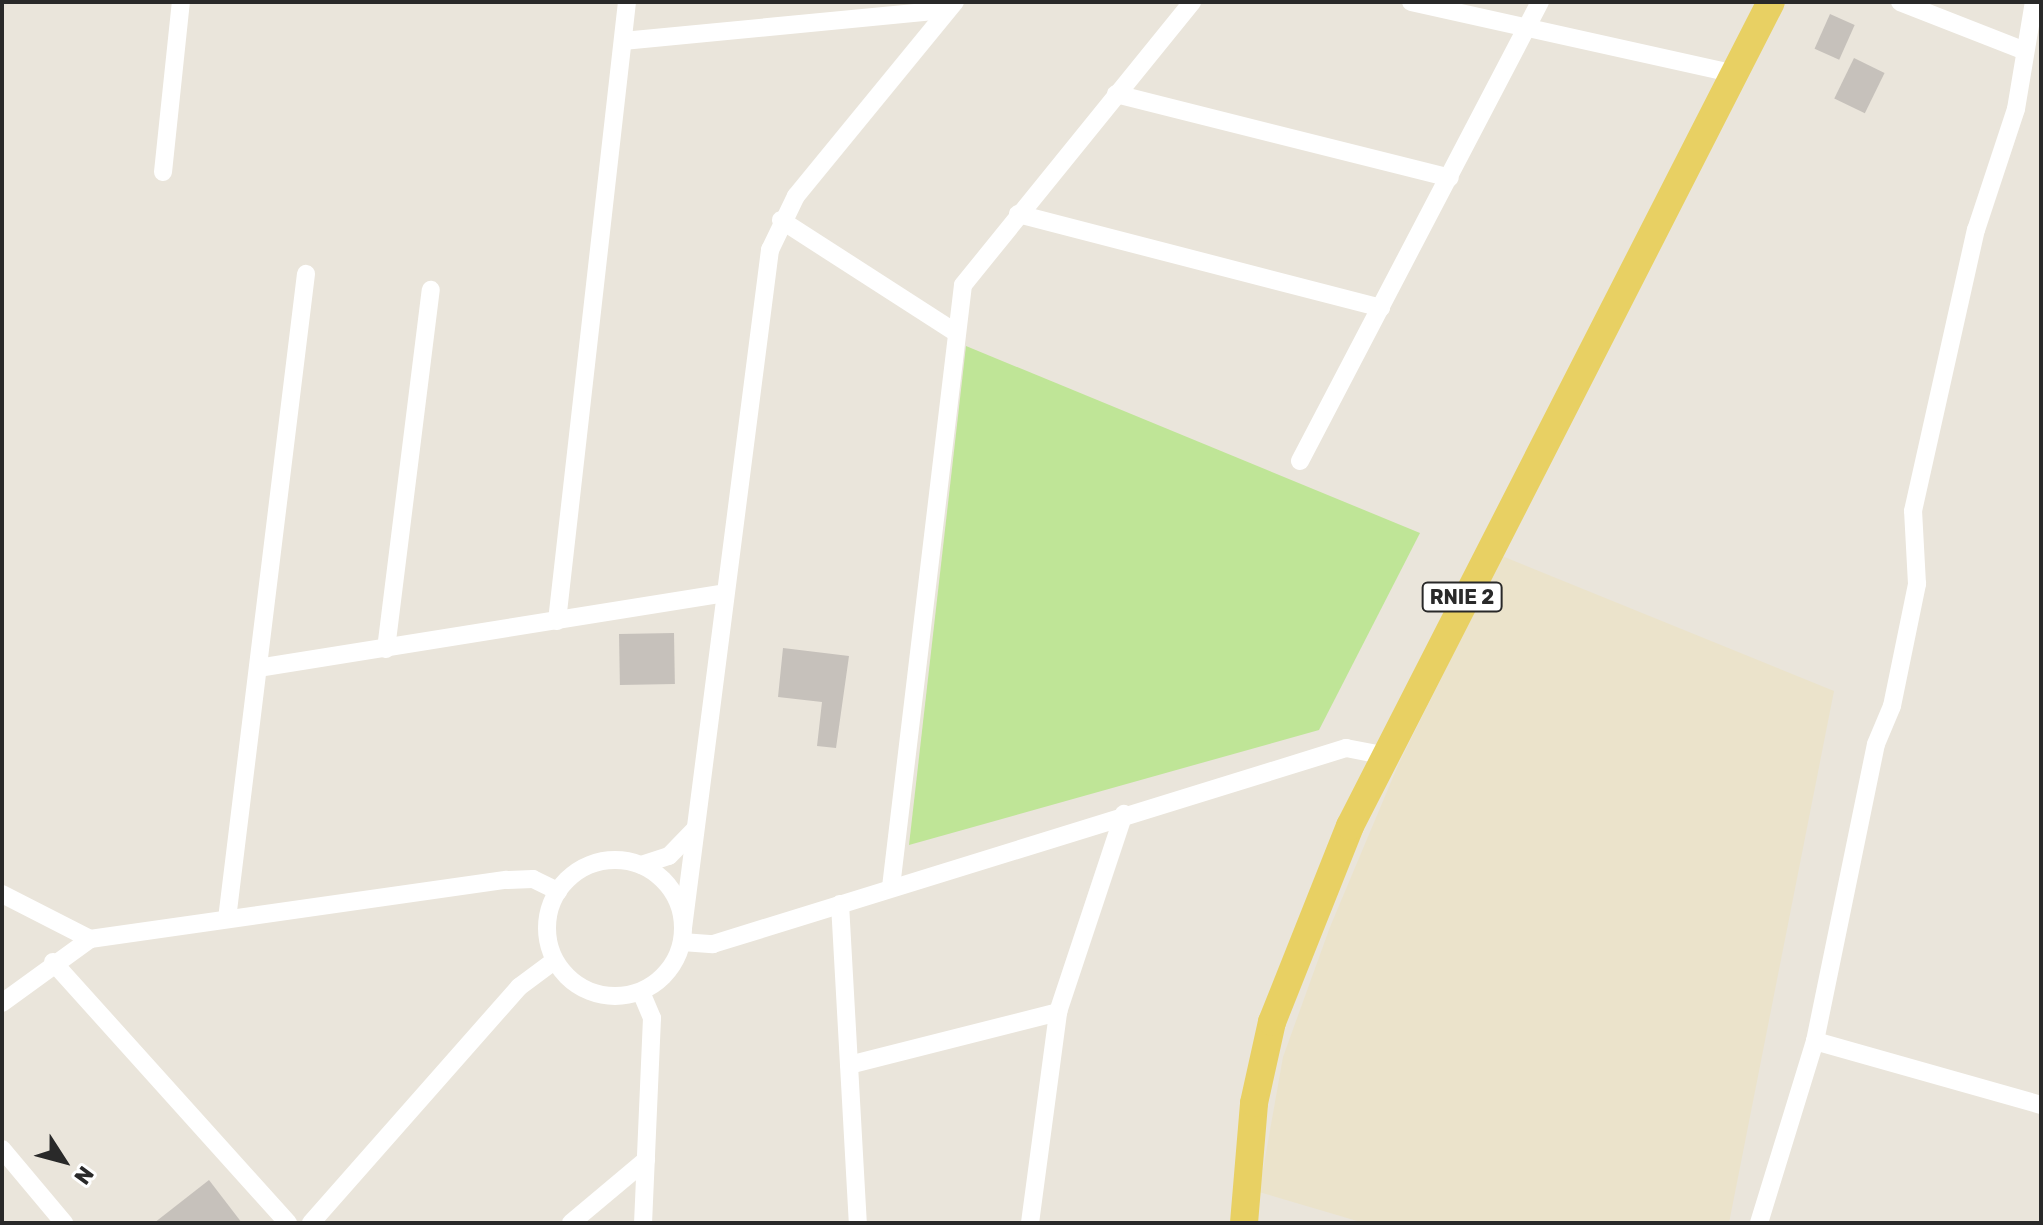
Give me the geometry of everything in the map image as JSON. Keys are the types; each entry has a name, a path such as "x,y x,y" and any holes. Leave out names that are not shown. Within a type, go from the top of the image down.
{"main road":[{"name":"RNIE 2","path":"1244,1223 1250,1133 1272,1022 1381,755 1731,73 1771,2"}],"street":[{"path":"163,172 181,2"},
{"path":"557,621 627,2"},
{"path":"891,887 953,331 963,285 1192,2"},
{"path":"1411,2 1731,73"},
{"path":"1300,461 1540,2"},
{"path":"1900,2 2025,51"},
{"path":"1759,1223 1815,1041 1917,584 1913,511 2025,51 2034,2"},
{"path":"623,41 951,6"},
{"path":"695,829 669,856 641,865 588,865 558,891 546,929 554,961 588,992 641,992 672,966 682,935 770,250 781,220 951,6"},
{"path":"1116,94 1450,178"},
{"path":"1018,214 1381,308"},
{"path":"781,220 953,331"},
{"path":"227,919 306,274"},
{"path":"386,649 431,290"},
{"path":"258,668 725,593"},
{"path":"682,935 713,944 1124,814 1346,748 1381,755"},
{"path":"1030,1223 1058,1012 1124,814"},
{"path":"641,865 672,890 682,935"},
{"path":"2,1003 53,962 90,939 520,879 558,891"},
{"path":"2,894 90,939"},
{"path":"840,904 858,1223"},
{"path":"311,1223 519,987 554,961"},
{"path":"53,962 288,1223"},
{"path":"641,992 652,1018 643,1223"},
{"path":"849,1065 1058,1012"},
{"path":"1815,1041 2041,1105"},
{"path":"2,1149 64,1223"},
{"path":"571,1223 646,1160"}],"shaded area":[{"path":"1502,556 1834,691 1729,1223 1364,1223 1259,1192 1283,1057 1330,927 1399,763"}],"green space":[{"path":"966,346 1420,533 1319,730 909,845"}],"building":[{"path":"1830,14 1855,25 1839,60 1815,49"},
{"path":"1854,58 1885,73 1865,113 1834,98"},
{"path":"674,633 675,684 620,685 619,634"},
{"path":"783,648 849,656 836,748 817,746 822,702 778,697"},
{"path":"209,1180 242,1223 154,1223"}]}
